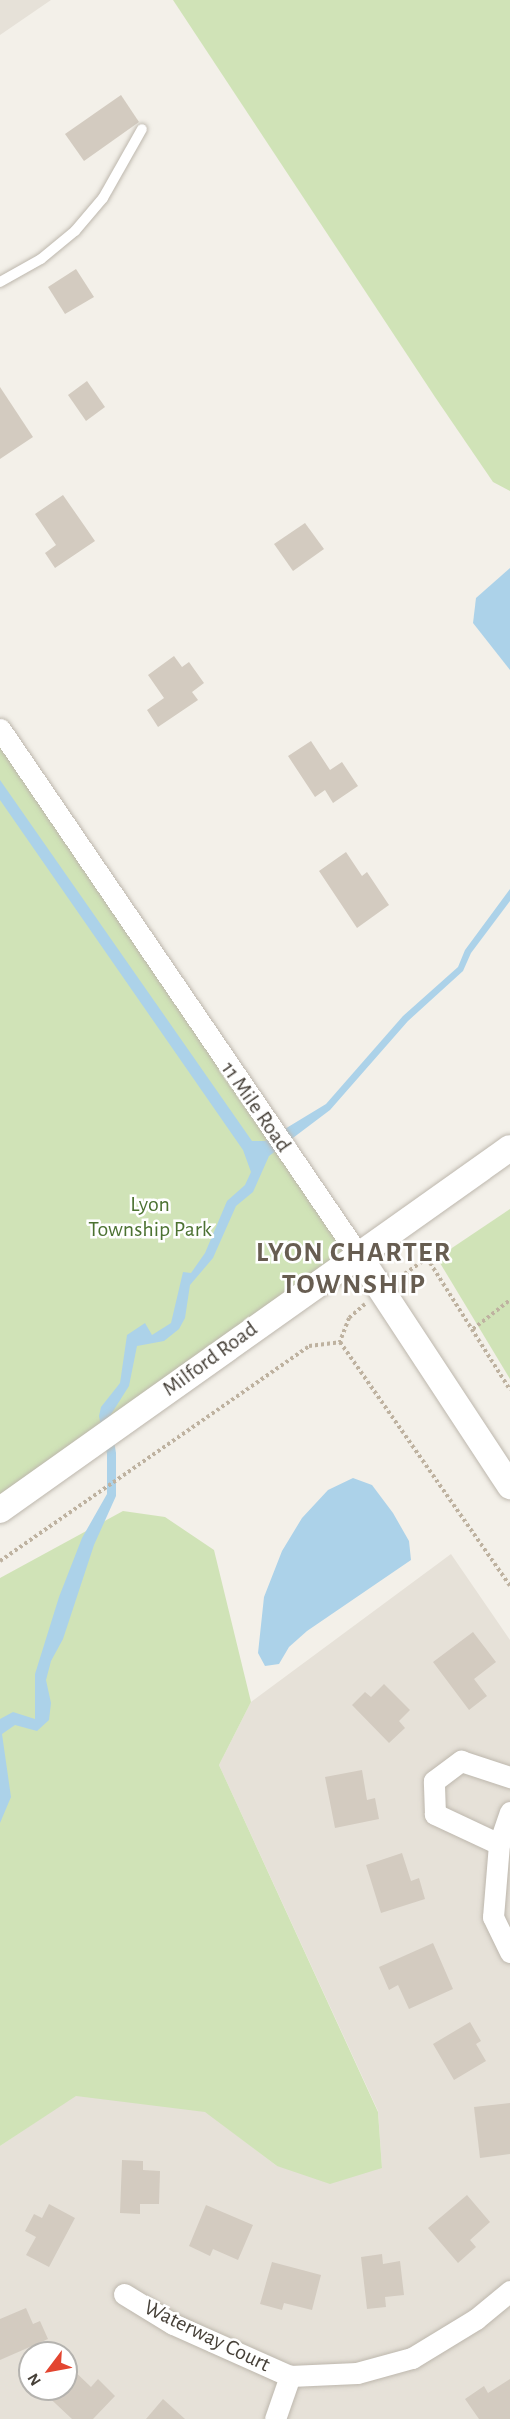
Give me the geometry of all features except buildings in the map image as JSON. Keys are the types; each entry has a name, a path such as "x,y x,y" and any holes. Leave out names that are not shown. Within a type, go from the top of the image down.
{"street":[{"name":"11 Mile Road","path":"0,729 357,1253 510,1486"},
{"name":"Milford Road","path":"0,1510 357,1253 510,1148"},
{"path":"499,1844 435,1814 434,1781 461,1761 510,1777"},
{"path":"510,1812 499,1844 493,1917 510,1952"},
{"path":"275,2419 290,2376 357,2373 412,2358 476,2319 510,2291"},
{"name":"Waterway Court","path":"124,2294 173,2324 290,2376"}],"lane":[{"path":"0,282 42,259 75,231 103,198 142,129"}],"path":[{"path":"473,1329 510,1300"},
{"path":"0,1561 309,1346 340,1342"}],"shaded area":[{"path":"0,0 51,0 0,35"},
{"path":"451,1554 510,1640 510,2419 0,2419 0,2146 76,2095 205,2111 277,2166 382,2168 378,2111 219,1765 251,1702"}],"green space":[{"path":"173,0 510,0 510,491 493,482"},
{"name":"Lyon Township Park","path":"0,729 357,1253 0,1510"},
{"path":"510,1209 510,1379 437,1258"},
{"path":"123,1511 165,1517 214,1550 251,1702 219,1765 378,2112 382,2168 330,2184 277,2166 205,2112 76,2096 0,2146 0,1578"}],"water":[{"path":"510,568 510,670 473,623 476,598"},
{"path":"0,780 252,1141 265,1141 326,1104 403,1016 458,967 465,950 510,889 510,901 471,953 463,971 408,1021 330,1110 269,1156 253,1192 236,1206 213,1258 190,1285 185,1318 179,1329 164,1341 137,1346 129,1386 110,1416 116,1453 116,1496 94,1545 63,1639 51,1661 46,1680 51,1703 49,1720 37,1731 15,1725 2,1734 11,1797 0,1823 0,1719 13,1712 35,1719 35,1674 59,1597 82,1538 107,1494 107,1454 99,1416 101,1407 120,1383 127,1335 145,1323 152,1335 171,1323 183,1272 191,1273 205,1253 227,1201 245,1185 251,1172 243,1150 0,800"},
{"path":"353,1478 372,1485 393,1513 409,1541 411,1560 307,1631 289,1647 279,1664 265,1666 258,1653 264,1597 282,1551 302,1518 328,1490"}],"district":[{"name":"LYON CHARTER TOWNSHIP","path":"354,1269"}]}
